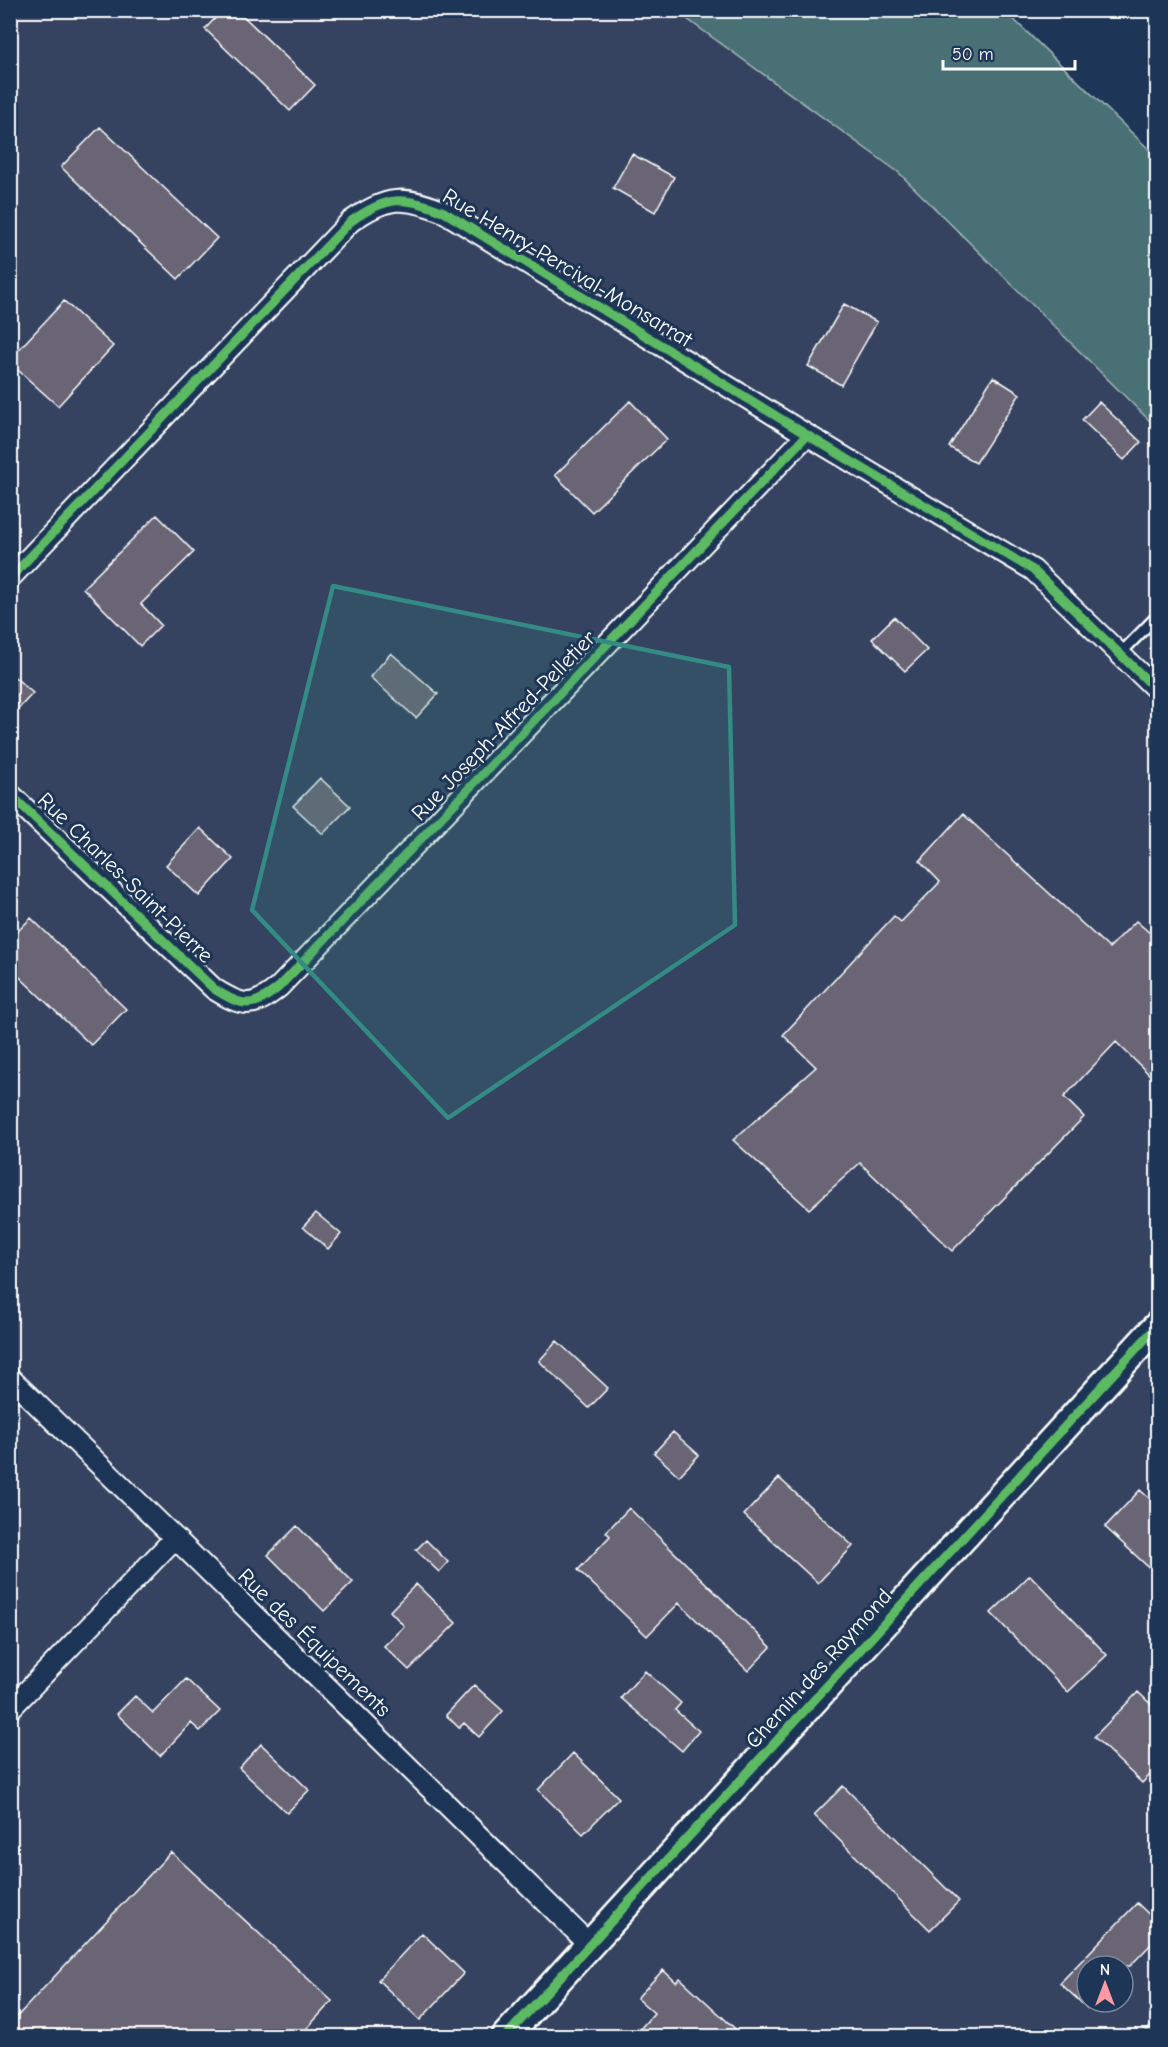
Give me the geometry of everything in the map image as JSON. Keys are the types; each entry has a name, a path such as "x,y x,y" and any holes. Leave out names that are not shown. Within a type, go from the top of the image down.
{"street":[{"name":"Rue Henry-Percival-Monsarrat","path":"10,578 350,222 370,208 394,199 418,201 444,212 807,435 982,537 1033,570 1158,691"},
{"name":"Rue Joseph-Alfred-Pelletier","path":"214,989 234,1002 249,1005 264,999 279,987 807,435"},
{"name":"Rue Charles-Saint-Pierre","path":"10,794 214,989"},
{"name":"Chemin des Raymond","path":"506,2037 1158,1325"},
{"path":"10,1378 175,1538 10,1709"},
{"name":"Rue des Équipements","path":"175,1538 591,1946"}],"lane":[{"path":"1120,654 1158,615"}],"highlighted area":[{"path":"333,586 729,667 735,925 448,1118 252,910"}],"shaded area":[{"path":"11,11 676,11 898,172 1157,428 1157,2018 1142,2036 11,2036"}],"green space":[{"path":"676,11 1005,11 1157,157 1157,428 898,172"},
{"path":"1157,2018 1157,2036 1142,2036"}],"building":[{"path":"223,10 237,10 315,85 290,111 205,29"},
{"path":"100,127 217,238 178,279 61,167"},
{"path":"632,154 674,177 655,212 613,188"},
{"path":"64,301 113,346 58,406 10,363 10,359"},
{"path":"844,304 877,322 841,385 808,366"},
{"path":"993,377 1020,394 976,463 949,447"},
{"path":"630,401 667,439 592,512 555,475"},
{"path":"1099,402 1141,442 1124,460 1082,420"},
{"path":"157,515 194,552 141,604 161,625 140,646 83,588"},
{"path":"894,617 927,650 905,671 872,639"},
{"path":"391,653 438,694 416,718 370,677"},
{"path":"10,673 33,693 10,718"},
{"path":"320,778 350,806 323,834 293,806"},
{"path":"963,814 1109,948 1136,921 1158,940 1158,1083 1116,1042 1064,1097 1084,1117 952,1251 860,1163 809,1209 733,1140 816,1067 783,1035 894,916 901,922 940,882 920,861"},
{"path":"200,828 233,859 199,896 166,865"},
{"path":"31,918 126,1009 91,1045 10,968 10,939"},
{"path":"316,1213 341,1234 328,1249 303,1227"},
{"path":"557,1341 608,1388 589,1408 539,1361"},
{"path":"673,1432 699,1455 679,1476 654,1453"},
{"path":"779,1478 853,1546 818,1583 744,1515"},
{"path":"1140,1490 1158,1506 1158,1576 1105,1527"},
{"path":"629,1508 771,1647 748,1671 679,1603 647,1636 578,1570 610,1536 606,1532"},
{"path":"297,1526 353,1582 324,1611 268,1555"},
{"path":"426,1540 448,1562 439,1572 416,1550"},
{"path":"1030,1575 1107,1655 1068,1692 991,1613"},
{"path":"416,1584 456,1623 409,1670 384,1646 404,1626 390,1611"},
{"path":"645,1671 681,1703 675,1710 699,1731 682,1751 621,1698"},
{"path":"186,1679 220,1711 200,1731 191,1723 160,1756 117,1714 135,1696 153,1713"},
{"path":"474,1685 503,1711 479,1737 464,1723 459,1728 446,1715"},
{"path":"1138,1692 1158,1711 1158,1767 1142,1783 1094,1737"},
{"path":"261,1744 309,1790 287,1813 239,1768"},
{"path":"573,1753 619,1798 583,1834 538,1790"},
{"path":"843,1786 959,1901 930,1930 814,1815"},
{"path":"171,1852 332,2001 299,2037 18,2037 10,2030 10,2024"},
{"path":"1137,1903 1158,1923 1158,1937 1135,1961 1135,1954 1088,1954"},
{"path":"422,1933 464,1973 420,2020 378,1980"},
{"path":"1075,1967 1075,1997 1060,1983"},
{"path":"663,1970 676,1982 680,1978 744,2037 633,2037 654,2013 637,1998"}],"cycle path":[{"path":"10,578 350,222 374,207 385,203 406,201 430,206 444,212 807,435 1033,570 1158,691"},
{"path":"10,794 214,989 240,1002 247,1003 262,999 279,987 807,435"},
{"path":"506,2036 1158,1325"}]}
